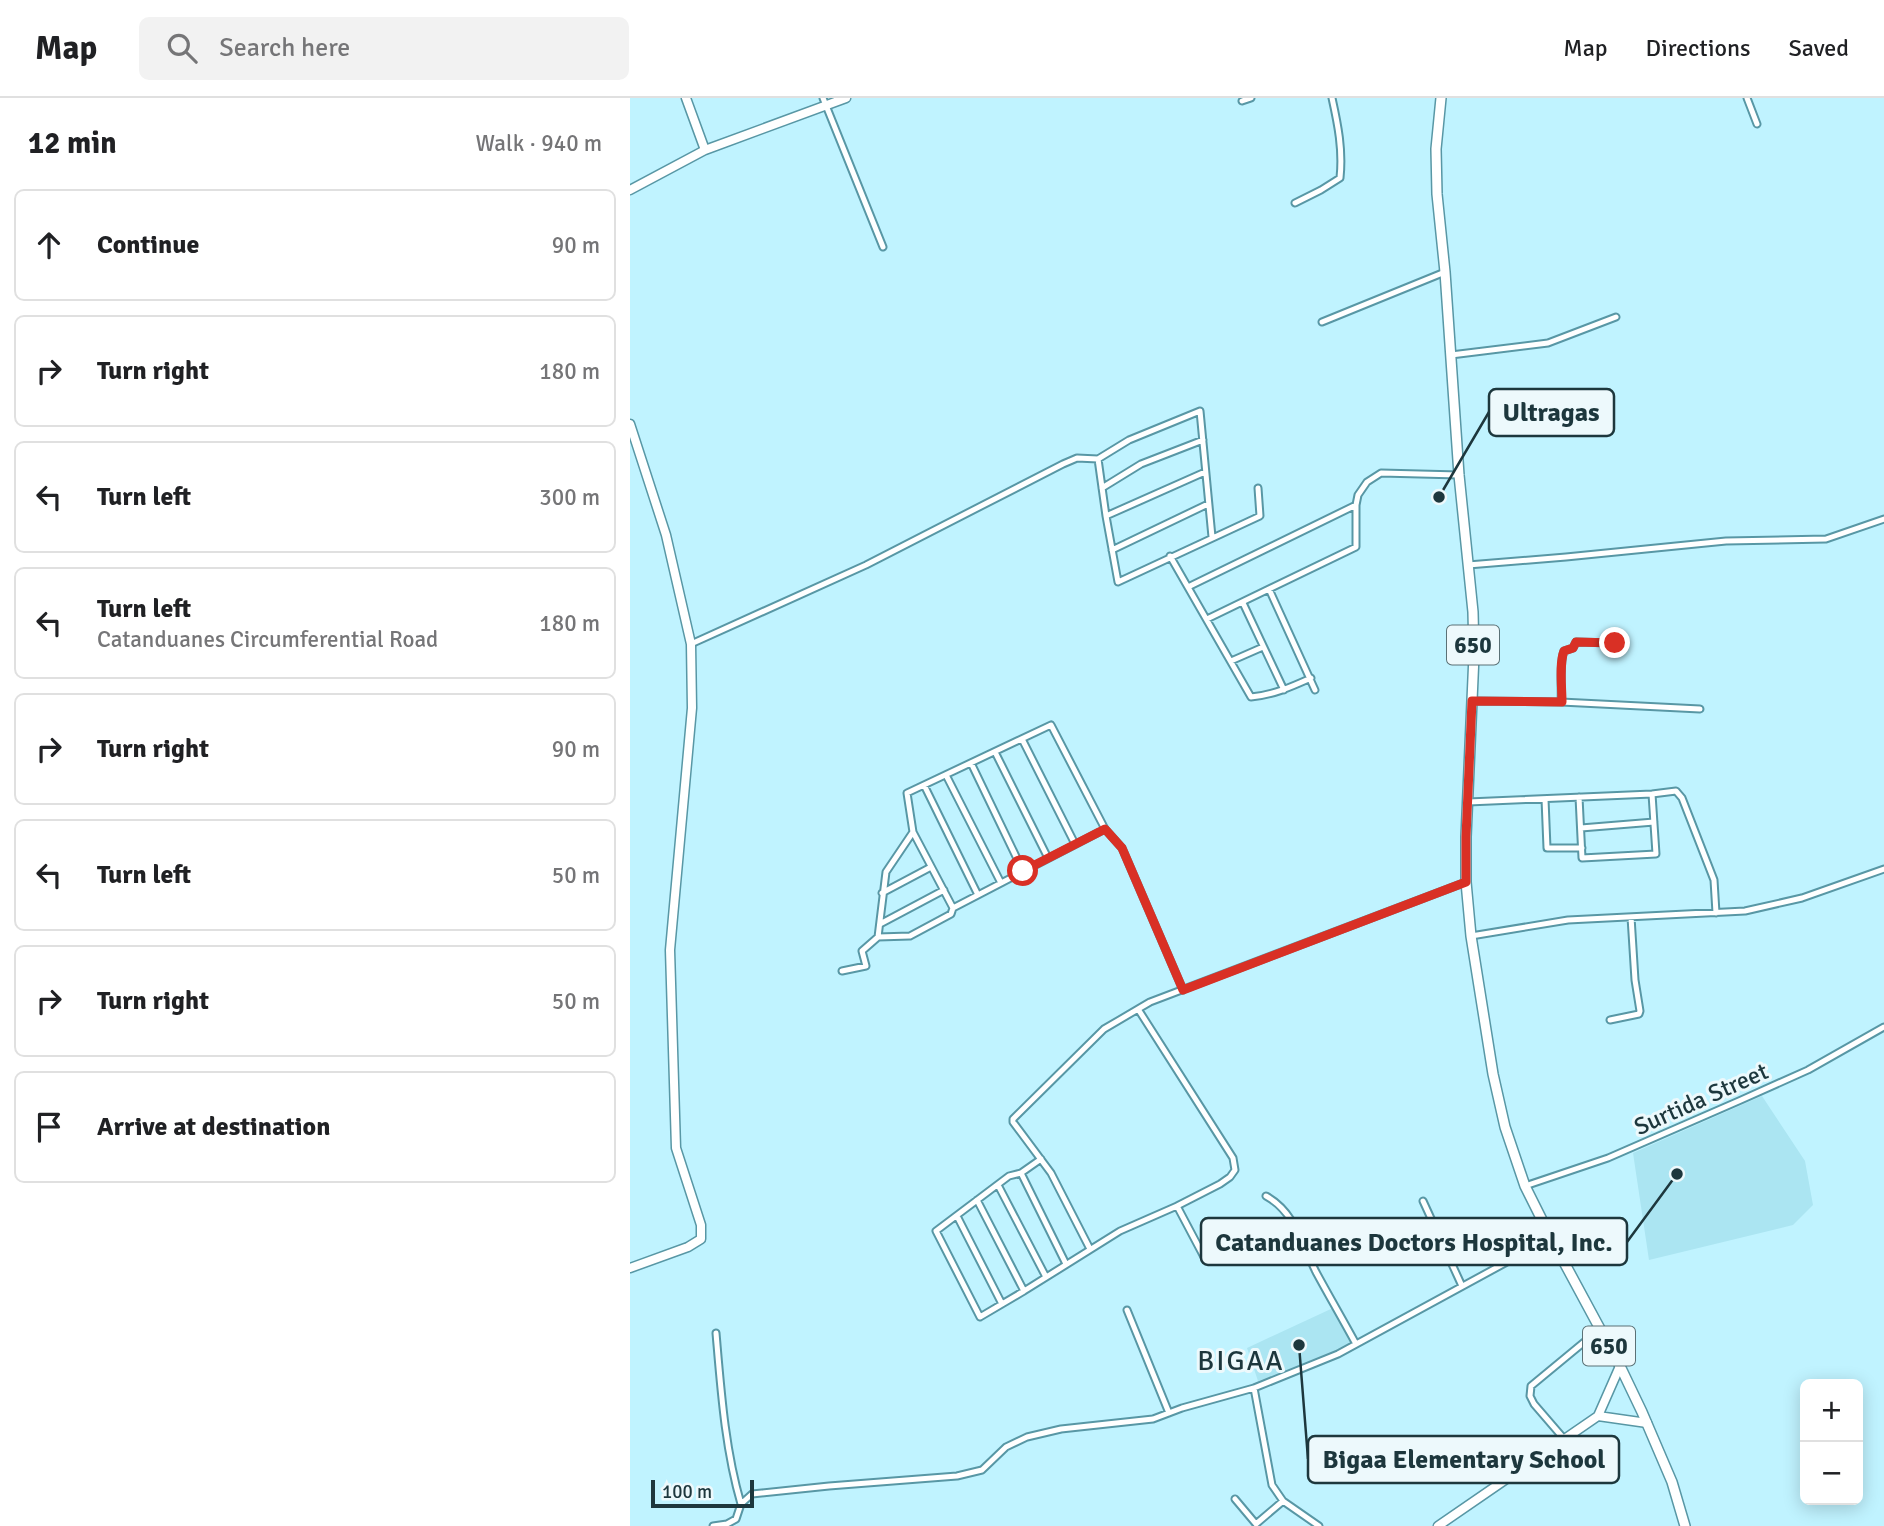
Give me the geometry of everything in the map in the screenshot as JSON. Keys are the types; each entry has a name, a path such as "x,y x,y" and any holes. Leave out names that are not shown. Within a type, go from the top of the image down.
{"main road":[{"name":"650","path":"1441,98 1436,164 1473,623 1466,882 1471,936 1501,1113 1525,1186 1647,1423 1672,1482 1685,1526"}],"street":[{"path":"686,98 705,150"},
{"path":"630,190 705,150 825,102 846,98"},
{"path":"1242,101 1251,98"},
{"path":"1295,202 1340,178 1342,159 1332,98"},
{"path":"1747,98 1757,124"},
{"path":"825,102 883,247"},
{"path":"1322,322 1445,272"},
{"path":"1451,355 1548,343 1616,317"},
{"path":"691,644 866,565 1063,464 1077,458 1098,459 1129,440 1200,411 1212,537"},
{"path":"630,424 666,535 691,644 692,708 670,950 676,1148 701,1225 701,1239 688,1247 630,1268"},
{"path":"1102,488 1141,464 1203,440"},
{"path":"1098,459 1118,582 1259,516 1258,488"},
{"path":"1106,516 1205,472"},
{"path":"1207,619 1356,547 1358,495 1367,482 1381,473 1459,475"},
{"path":"1112,550 1208,505"},
{"path":"1188,587 1356,505"},
{"path":"1468,565 1726,541 1826,539 1884,519"},
{"path":"1170,556 1251,697 1284,691 1311,678"},
{"path":"1269,589 1315,690"},
{"path":"1242,603 1284,691"},
{"path":"1562,702 1560,660 1564,651 1573,648 1576,642 1615,643"},
{"path":"1231,661 1263,647"},
{"path":"1472,701 1562,702 1700,709"},
{"path":"953,908 913,832 907,793 1051,725 1105,829 1122,848 1183,990"},
{"path":"1022,739 1075,844"},
{"path":"995,752 1048,858"},
{"path":"971,763 1023,871"},
{"path":"946,775 1001,883"},
{"path":"924,785 978,895"},
{"path":"1468,802 1676,791 1682,798 1714,880 1716,914"},
{"path":"1579,797 1582,858 1656,854 1652,793"},
{"path":"1545,799 1548,848 1581,848"},
{"path":"1581,828 1654,822"},
{"path":"878,936 910,936 951,914 953,908 1105,829"},
{"path":"842,971 866,967 862,951 878,936 886,872 913,832"},
{"path":"882,893 931,867"},
{"path":"1471,936 1568,920 1745,911 1792,901 1884,869"},
{"path":"1090,1249 1051,1173 1014,1126 1013,1119 1104,1029 1138,1009 1183,990 1466,882"},
{"path":"880,925 944,890"},
{"path":"1610,1020 1639,1014 1640,1011 1631,917"},
{"path":"1041,1159 1021,1173 1009,1176 936,1231 980,1317 1120,1231 1220,1184 1235,1170 1233,1158 1138,1009"},
{"name":"Surtida Street","path":"1525,1186 1608,1158 1754,1095 1829,1059 1884,1027"},
{"path":"1021,1173 1066,1264"},
{"path":"998,1185 1046,1277"},
{"path":"1266,1196 1282,1208 1294,1224 1356,1344"},
{"path":"977,1200 1024,1291"},
{"path":"1423,1201 1462,1286"},
{"path":"1177,1206 1204,1257"},
{"path":"957,1216 1002,1304"},
{"path":"713,1526 727,1524 736,1519 741,1504 751,1494 957,1476 982,1470 1006,1447 1027,1437 1061,1429 1153,1419 1254,1388 1311,1366 1356,1344 1551,1238"},
{"path":"1127,1310 1169,1413"},
{"path":"1565,1440 1534,1404 1530,1396 1531,1386 1600,1329"},
{"path":"716,1333 723,1412 734,1480 741,1504"},
{"path":"1440,1525 1598,1416 1620,1366"},
{"path":"1254,1388 1272,1485 1283,1501 1320,1526"},
{"path":"1598,1416 1647,1423"},
{"path":"1235,1499 1256,1524 1283,1501"}],"shaded area":[{"path":"1762,1096 1805,1161 1813,1205 1793,1225 1649,1260 1633,1153"},
{"path":"1333,1308 1351,1343 1306,1365 1258,1381 1247,1348"}],"place":[{"name":"Ultragas","path":"1439,497"},
{"name":"Catanduanes Doctors Hospital, Inc.","path":"1677,1174"},
{"name":"Bigaa Elementary School","path":"1299,1345"}],"district":[{"name":"BIGAA","path":"1241,1361"}],"route":[{"path":"1023,871 1105,829 1122,848 1183,990 1466,882 1472,701 1562,702 1560,660 1564,651 1573,648 1576,642 1615,643"}]}
